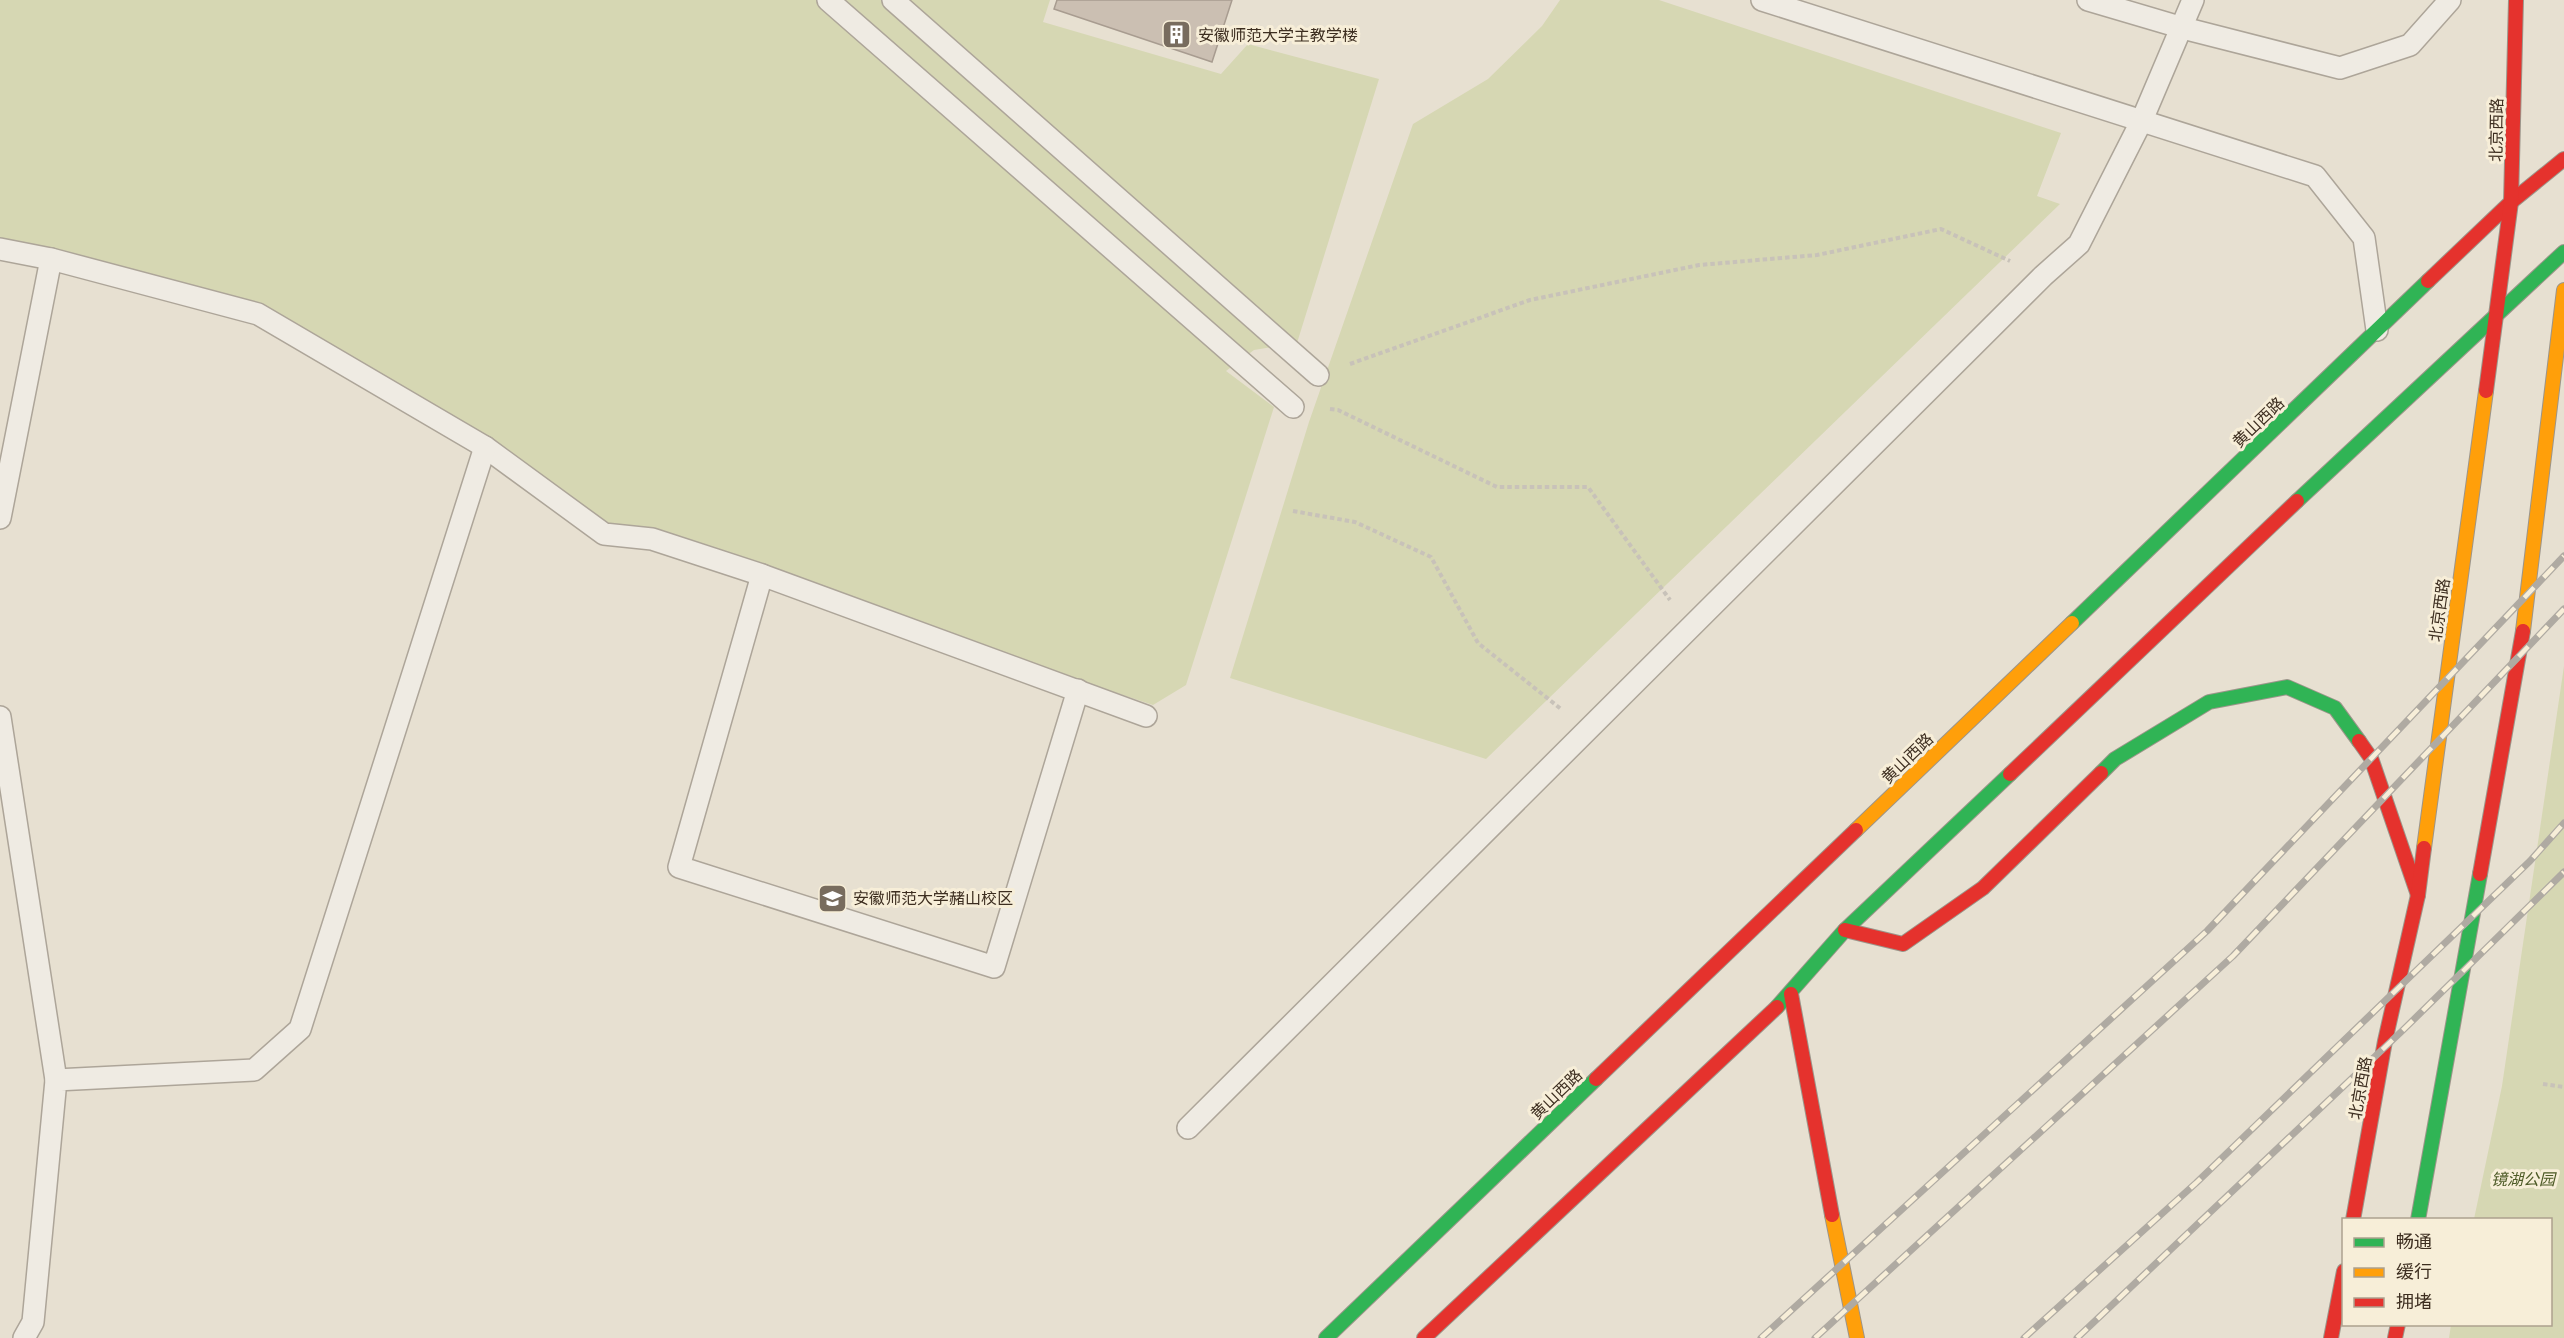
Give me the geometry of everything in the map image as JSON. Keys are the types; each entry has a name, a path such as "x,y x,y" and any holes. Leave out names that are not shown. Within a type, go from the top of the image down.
{"main road":[{"name":"北京西路","path":"2353,1218 2385,1041 2418,895 2498,312 2511,202 2516,0"},
{"name":"黄山西路","path":"1326,1338 2511,202 2564,159"},
{"path":"1424,1338 1791,993 1845,930 2564,252"},
{"path":"2418,1218 2522,635 2564,290"},
{"path":"1845,930 1903,944 1983,888 2115,759 2210,702 2287,687 2336,708 2371,758 2418,895"},
{"path":"1791,993 1817,1140 1857,1338"},
{"path":"2331,1338 2342,1277"}],"lane":[{"path":"828,0 1293,407"},
{"path":"893,0 1318,375"},
{"path":"1762,0 2315,176 2364,238 2377,330"},
{"path":"2088,0 2183,28 2340,68 2410,45 2450,0"},
{"path":"1188,1128 1692,629 2043,276 2079,244 2142,120 2193,0"},
{"path":"0,249 51,259 258,314 485,447 604,534 652,538 762,575 1146,716"},
{"path":"0,518 51,259"},
{"path":"56,1080 254,1070 300,1029 485,447"},
{"path":"762,575 680,867 994,967 1078,690"},
{"path":"0,717 56,1080 33,1322 24,1338"}],"path":[{"path":"1318,375 1530,300 1699,265 1817,255 1941,229 2043,276"},
{"path":"1293,407 1338,410 1497,487 1588,487 1692,629"},
{"path":"1293,511 1355,522 1431,557 1478,643 1588,731"},
{"path":"2543,1084 2564,1087"}],"green space":[{"path":"0,0 1050,0 1043,22 1221,74 1248,44 1379,79 1297,343 1254,350 1226,371 1274,407 1186,685 1153,705 652,539 604,534 258,314 0,255"},
{"path":"1560,0 1659,0 2061,133 2037,196 2060,204 1486,759 1230,678 1309,422 1413,124 1488,79 1542,26"},
{"name":"镜湖公园","path":"2564,666 2564,1338 2449,1338 2451,1326 2552,1326 2552,1218 2474,1218 2502,1086"}],"building":[{"name":"安徽师范大学主教学楼","path":"1057,0 1232,0 1212,62 1054,9"}],"railway":[{"path":"1761,1338 2207,931 2564,556"},
{"path":"1815,1338 2233,956 2564,609"},
{"path":"2024,1338 2196,1183 2530,861 2564,823"},
{"path":"2077,1338 2402,1031 2564,872"}],"traffic: fast":[{"path":"2297,501 2564,252"},
{"path":"2072,623 2428,281"},
{"path":"2101,773 2115,759 2209,702 2287,687 2335,708 2359,741"},
{"path":"1777,1007 1845,930 2010,774"},
{"path":"2418,1218 2480,874"},
{"path":"1326,1338 1596,1079"}],"traffic: slow":[{"path":"2523,631 2564,290"},
{"path":"2424,848 2486,391"},
{"path":"1856,830 2072,623"},
{"path":"1832,1215 1857,1338"}],"traffic: jam":[{"path":"2486,391 2511,202 2516,0"},
{"path":"2428,281 2511,202 2564,159"},
{"path":"2010,774 2297,501"},
{"path":"2480,874 2523,631"},
{"path":"2359,741 2371,758 2418,895"},
{"path":"1845,930 1903,944 1983,888 2101,773"},
{"path":"1596,1079 1856,830"},
{"path":"2353,1218 2385,1041 2418,895 2424,848"},
{"path":"1791,994 1832,1215"},
{"path":"1424,1338 1777,1007"},
{"path":"2331,1338 2342,1281"},
{"path":"2395,1338 2398,1326"}],"place":[{"name":"安徽师范大学主教学楼","path":"1177,35"},
{"name":"安徽师范大学赭山校区","path":"832,898"}]}
